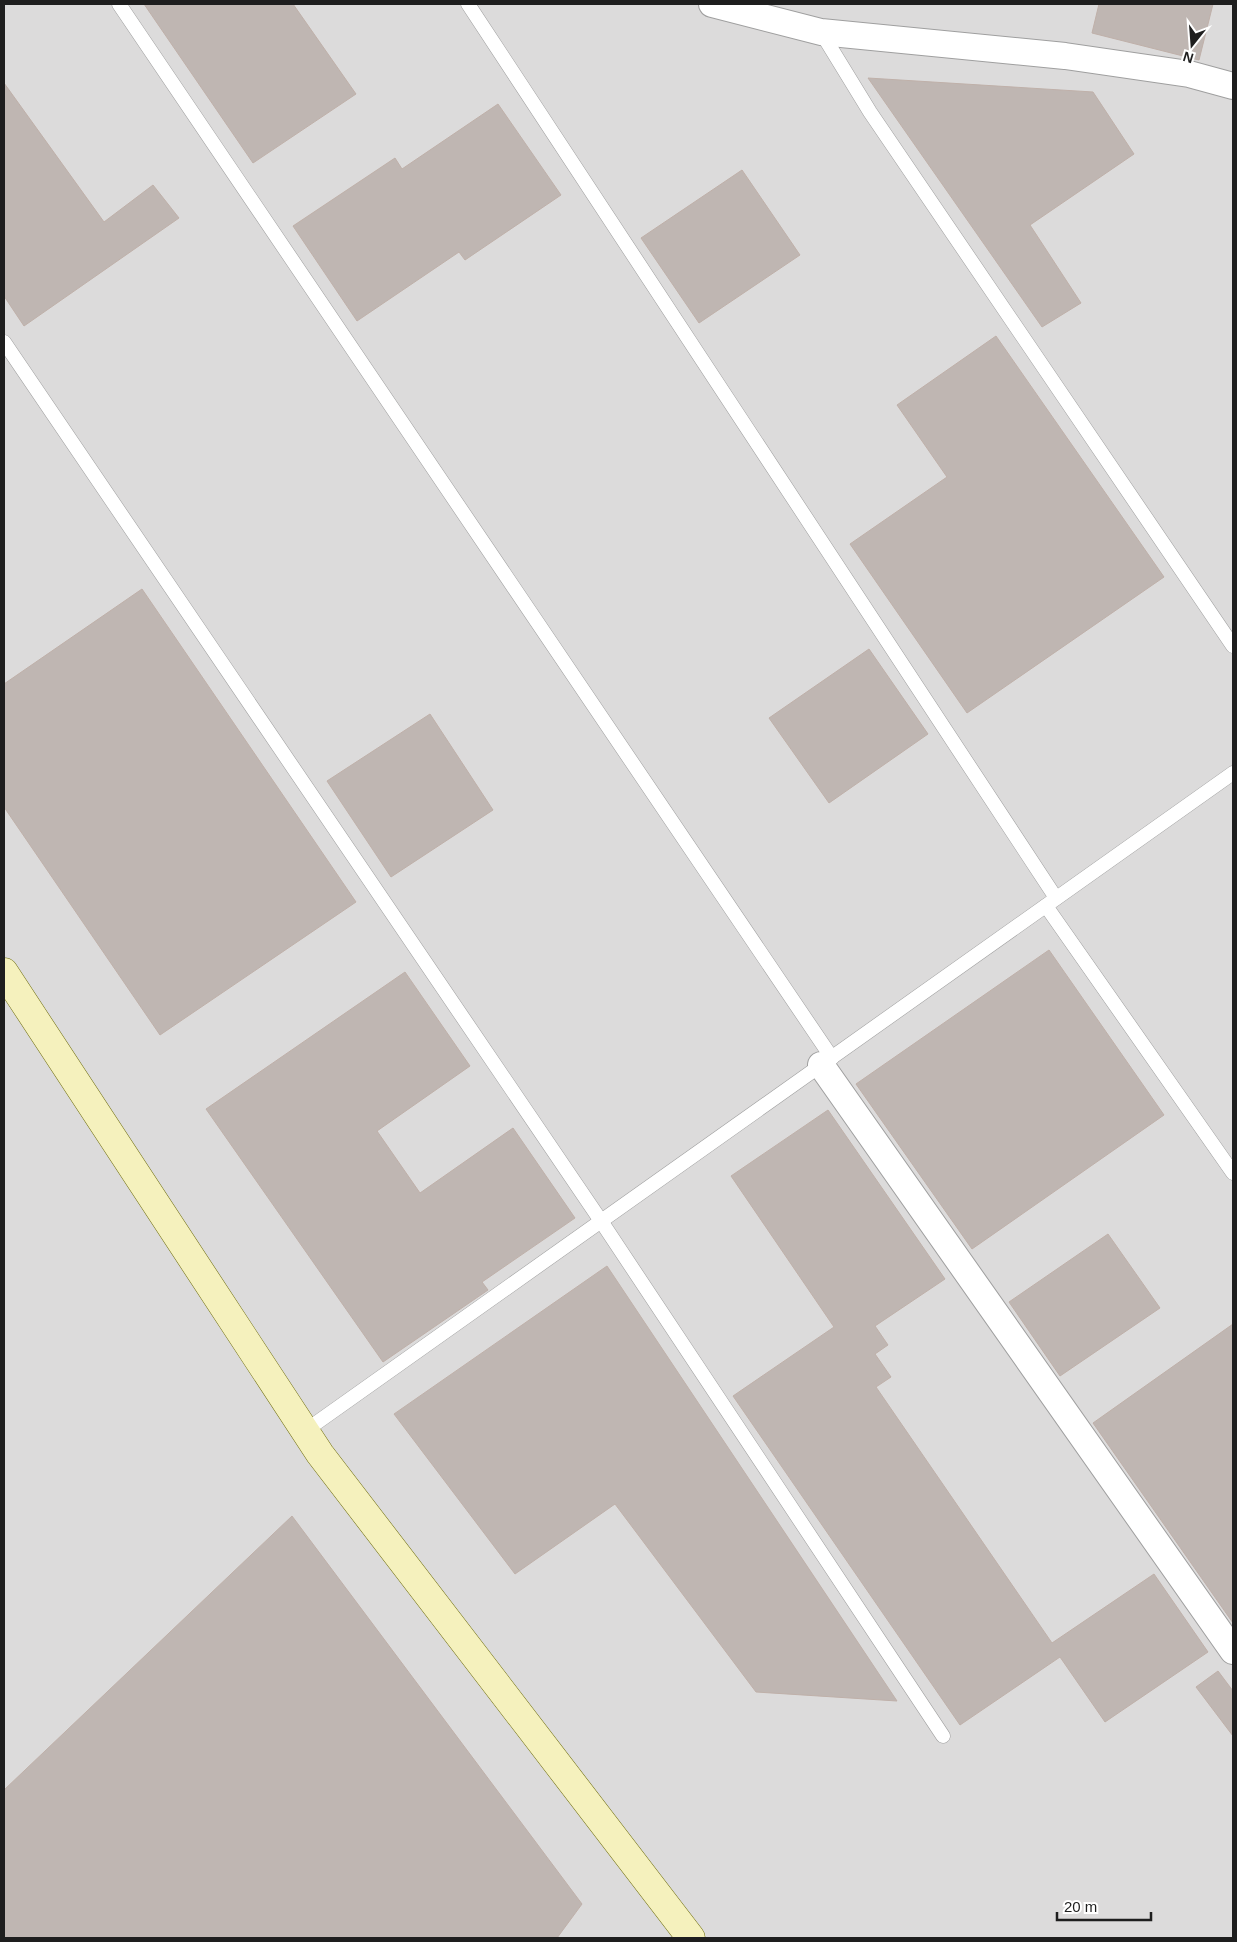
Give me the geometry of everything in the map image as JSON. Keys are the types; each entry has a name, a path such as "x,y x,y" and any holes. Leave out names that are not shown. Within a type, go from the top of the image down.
{"main road":[{"path":"4,972 326,1462 691,1938"}],"street":[{"path":"712,4 822,32 1065,56 1189,74 1233,86"},
{"path":"826,1062 1233,1651"}],"lane":[{"path":"119,4 826,1062"},
{"path":"468,4 1051,902 1233,1173"},
{"path":"822,32 870,112 1233,646"},
{"path":"4,342 602,1221 943,1736"},
{"path":"305,1431 1233,773"}],"shaded area":[{"path":"4,4 1233,4 1233,1938 4,1938"}],"building":[{"path":"144,4 293,4 356,94 253,163"},
{"path":"1099,4 1213,4 1199,60 1092,33"},
{"path":"868,78 1093,92 1134,154 1030,225 1081,303 1042,327"},
{"path":"4,83 104,222 153,185 179,218 24,326 4,296"},
{"path":"498,104 561,195 465,260 459,252 357,321 293,226 395,158 402,169"},
{"path":"742,170 800,255 699,323 641,238"},
{"path":"996,336 1164,577 967,713 850,544 947,477 897,405"},
{"path":"142,589 356,902 160,1035 4,807 4,684"},
{"path":"869,649 928,734 829,803 769,718"},
{"path":"430,714 493,810 391,877 327,781"},
{"path":"1049,950 1164,1115 972,1249 856,1084"},
{"path":"405,972 470,1066 377,1131 420,1193 513,1128 575,1218 482,1282 488,1290 383,1362 206,1109"},
{"path":"828,1110 945,1279 875,1326 888,1345 875,1354 891,1377 876,1387 1052,1643 1154,1574 1208,1652 1105,1722 1060,1657 960,1725 733,1396 834,1327 731,1176"},
{"path":"1108,1234 1160,1308 1060,1376 1009,1302"},
{"path":"607,1266 897,1701 756,1692 615,1504 515,1574 394,1414"},
{"path":"1233,1324 1233,1623 1093,1423"},
{"path":"292,1516 582,1904 557,1938 4,1938 4,1790"},
{"path":"1218,1671 1233,1691 1233,1736 1196,1687"}]}
